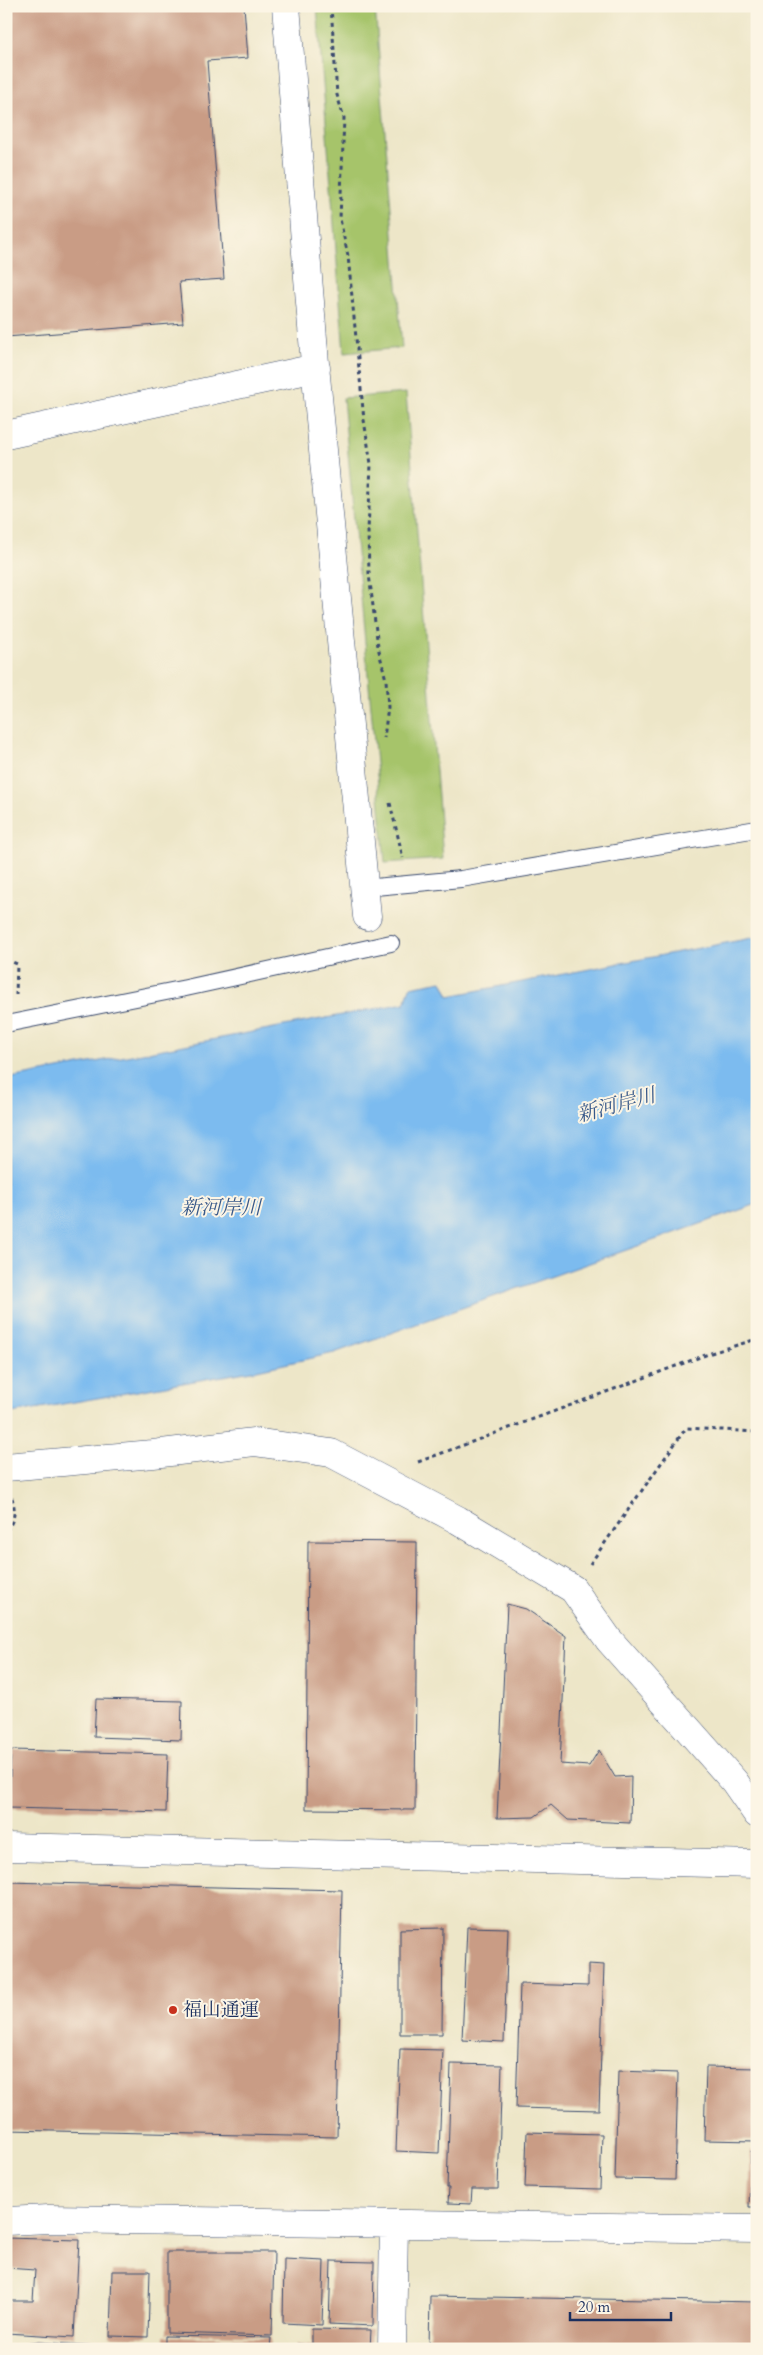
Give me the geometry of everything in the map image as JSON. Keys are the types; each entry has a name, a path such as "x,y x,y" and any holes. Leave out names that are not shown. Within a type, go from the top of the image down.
{"street":[{"path":"286,6 316,368 367,916"},
{"path":"6,435 316,368"},
{"path":"8,1479 153,1454 254,1442 331,1452 458,1520 573,1589 609,1640 734,1781 757,1814"},
{"path":"6,1847 757,1864"},
{"path":"6,2221 49,2219 757,2229"},
{"path":"392,2349 394,2224"}],"lane":[{"path":"364,888 461,878 757,829"},
{"path":"367,916 368,947"},
{"path":"6,1024 186,988 391,943"}],"path":[{"path":"332,6 337,95 344,118 340,219 348,256 364,420 371,464 368,548 378,648 386,680 388,707 384,743"},
{"path":"389,800 409,884"},
{"path":"378,1477 711,1353 757,1339"},
{"path":"573,1589 686,1428 757,1432"},
{"path":"6,1531 13,1522 16,1508 8,1479"}],"green space":[{"path":"317,6 375,6 402,348 344,353"},
{"path":"406,393 443,859 385,863 343,398"}],"water":[{"name":"新河岸川","path":"757,937 757,1204 334,1353 257,1370 6,1414 6,1079 405,1003 410,987 442,981 449,996"}],"building":[{"path":"6,6 244,6 248,58 207,61 224,279 179,282 183,323 6,337"},
{"path":"308,1541 417,1542 415,1810 306,1809"},
{"path":"507,1604 526,1609 566,1636 560,1764 589,1766 599,1750 615,1777 631,1776 630,1823 568,1820 551,1805 534,1817 497,1818"},
{"path":"96,1699 182,1701 181,1740 94,1737"},
{"path":"11,1750 168,1754 166,1812 9,1808"},
{"name":"福山通運","path":"6,1882 342,1890 337,2137 7,2130"},
{"path":"467,1927 508,1928 504,2042 462,2040"},
{"path":"443,1928 442,2034 400,2034 400,1929"},
{"path":"588,1964 604,1965 599,2110 516,2108 520,1984 588,1986"},
{"path":"400,2049 443,2050 439,2153 396,2151"},
{"path":"451,2064 502,2065 498,2189 472,2189 471,2204 448,2203"},
{"path":"706,2067 757,2068 757,2141 704,2140"},
{"path":"618,2071 678,2073 675,2180 615,2179"},
{"path":"527,2132 602,2134 600,2189 525,2187"},
{"path":"751,2151 757,2152 757,2207 749,2207"},
{"path":"6,2238 79,2240 74,2337 6,2333 6,2301 33,2301 35,2270 6,2268"},
{"path":"167,2252 274,2252 272,2336 167,2333"},
{"path":"284,2259 324,2261 322,2325 283,2323"},
{"path":"331,2261 374,2262 373,2326 329,2324"},
{"path":"112,2271 150,2271 148,2337 110,2336"},
{"path":"430,2296 757,2302 757,2349 429,2349"},
{"path":"312,2329 371,2330 370,2349 297,2349 297,2344 312,2345"},
{"path":"165,2336 271,2338 270,2349 165,2349"},
{"path":"39,2342 115,2347 115,2349 24,2349 24,2344"}],"place":[{"name":"福山通運","path":"173,2010"}]}
